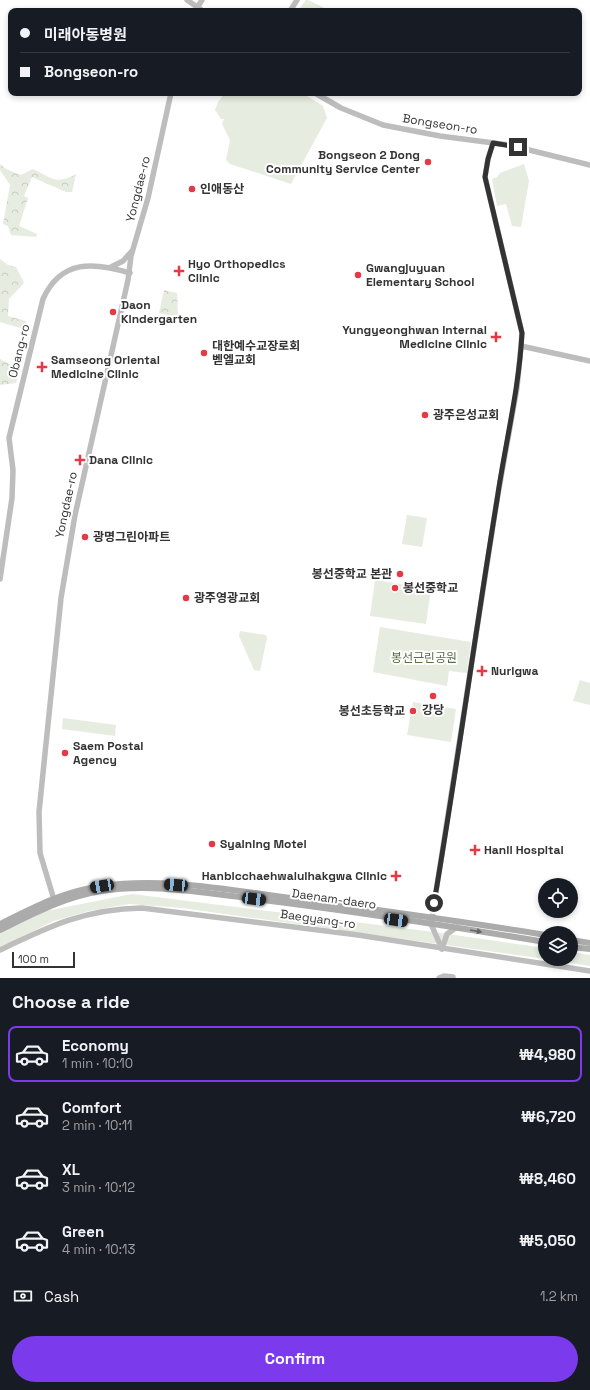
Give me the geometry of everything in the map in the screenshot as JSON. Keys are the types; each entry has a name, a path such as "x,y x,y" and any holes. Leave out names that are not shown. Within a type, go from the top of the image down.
{"main road":[{"name":"Daenam-daero","path":"0,924 54,900 102,886 148,883 207,888 431,921 538,934"},
{"name":"Daenam-daero","path":"0,930 54,900"},
{"name":"Daenam-daero","path":"431,921 538,941"},
{"path":"578,941 590,943"},
{"path":"578,948 590,949"}],"street":[{"path":"187,0 195,8"},
{"name":"Yongdae-ro","path":"54,900 40,853 39,807 62,582 75,515 130,273 133,248 148,198 170,96"},
{"name":"Bongseon-ro","path":"320,96 341,108 383,125 403,130 528,149 590,165"},
{"path":"442,949 431,921 497,500 517,388 521,346 521,326 485,177 488,159 493,143"},
{"path":"110,267 123,261 133,248"},
{"name":"Obang-ro","path":"0,579 12,498 13,470 9,438 43,299 53,283 68,271 89,265 110,267 130,273"},
{"path":"521,346 590,361"},
{"name":"Baegyang-ro","path":"0,950 68,919 108,910 142,908 288,926 590,971"},
{"path":"442,949 446,934 457,927"},
{"path":"439,978 444,976 453,977"}],"green space":[{"path":"306,0 308,0 325,8 300,8"},
{"path":"223,96 307,96 323,106 327,118 291,184 230,164 226,160 230,140 222,124 224,119 221,119 215,110 218,102"},
{"path":"0,164 6,169 21,175 33,169 59,180 76,174 72,192 66,192 32,177 24,196 28,198 19,226 37,234 36,237 11,235 8,226 3,224 10,185 0,170"},
{"path":"524,164 529,181 521,227 512,226 506,204 497,206 492,179 497,177 500,173"},
{"path":"0,259 8,265 16,267 24,283 9,299 8,316 26,321 24,329 0,322"},
{"path":"164,290 177,293 178,314 176,317 159,313"},
{"path":"0,359 20,369 16,383 0,385"},
{"path":"407,515 427,518 422,547 402,544"},
{"path":"375,580 431,589 426,624 370,616"},
{"name":"봉선근린공원","path":"380,627 471,642 467,673 449,671 447,686 373,672"},
{"path":"240,631 266,635 267,638 260,671 254,670 239,636"},
{"path":"580,680 590,683 590,705 573,701"},
{"path":"413,702 456,709 451,742 407,735"},
{"path":"371,703 406,709 404,718 370,712"},
{"path":"63,718 116,725 115,736 62,729"},
{"path":"132,894 434,932 538,947 538,958 182,908 129,904 89,911 54,921 0,947 0,933 46,911"},
{"path":"578,953 590,955 590,966 578,964"}],"place":[{"name":"Bongseon 2 Dong Community Service Center","path":"428,162"},
{"name":"인애동산","path":"192,189"},
{"name":"Hyo Orthopedics Clinic","path":"179,271"},
{"name":"Gwangjuyuan Elementary School","path":"358,275"},
{"name":"Daon Kindergarten","path":"113,312"},
{"name":"Yungyeonghwan Internal Medicine Clinic","path":"496,337"},
{"name":"대한예수교장로회 벧엘교회","path":"204,353"},
{"name":"Samseong Oriental Medicine Clinic","path":"42,367"},
{"name":"광주은성교회","path":"425,415"},
{"name":"Dana Clinic","path":"80,460"},
{"name":"광명그린아파트","path":"85,537"},
{"name":"봉선중학교 본관","path":"400,574"},
{"name":"봉선중학교","path":"395,588"},
{"name":"광주영광교회","path":"186,598"},
{"name":"Nurigwa","path":"482,671"},
{"name":"강당","path":"433,696"},
{"name":"봉선초등학교","path":"413,711"},
{"name":"Saem Postal Agency","path":"65,753"},
{"name":"Syaining Motel","path":"212,844"},
{"name":"Hanil Hospital","path":"475,850"},
{"name":"Hanbicchaehwaluihakgwa Clinic","path":"396,876"}],"route":[{"path":"434,903 453,791 497,500 517,388 522,333 484,174 493,143 518,147"}]}
